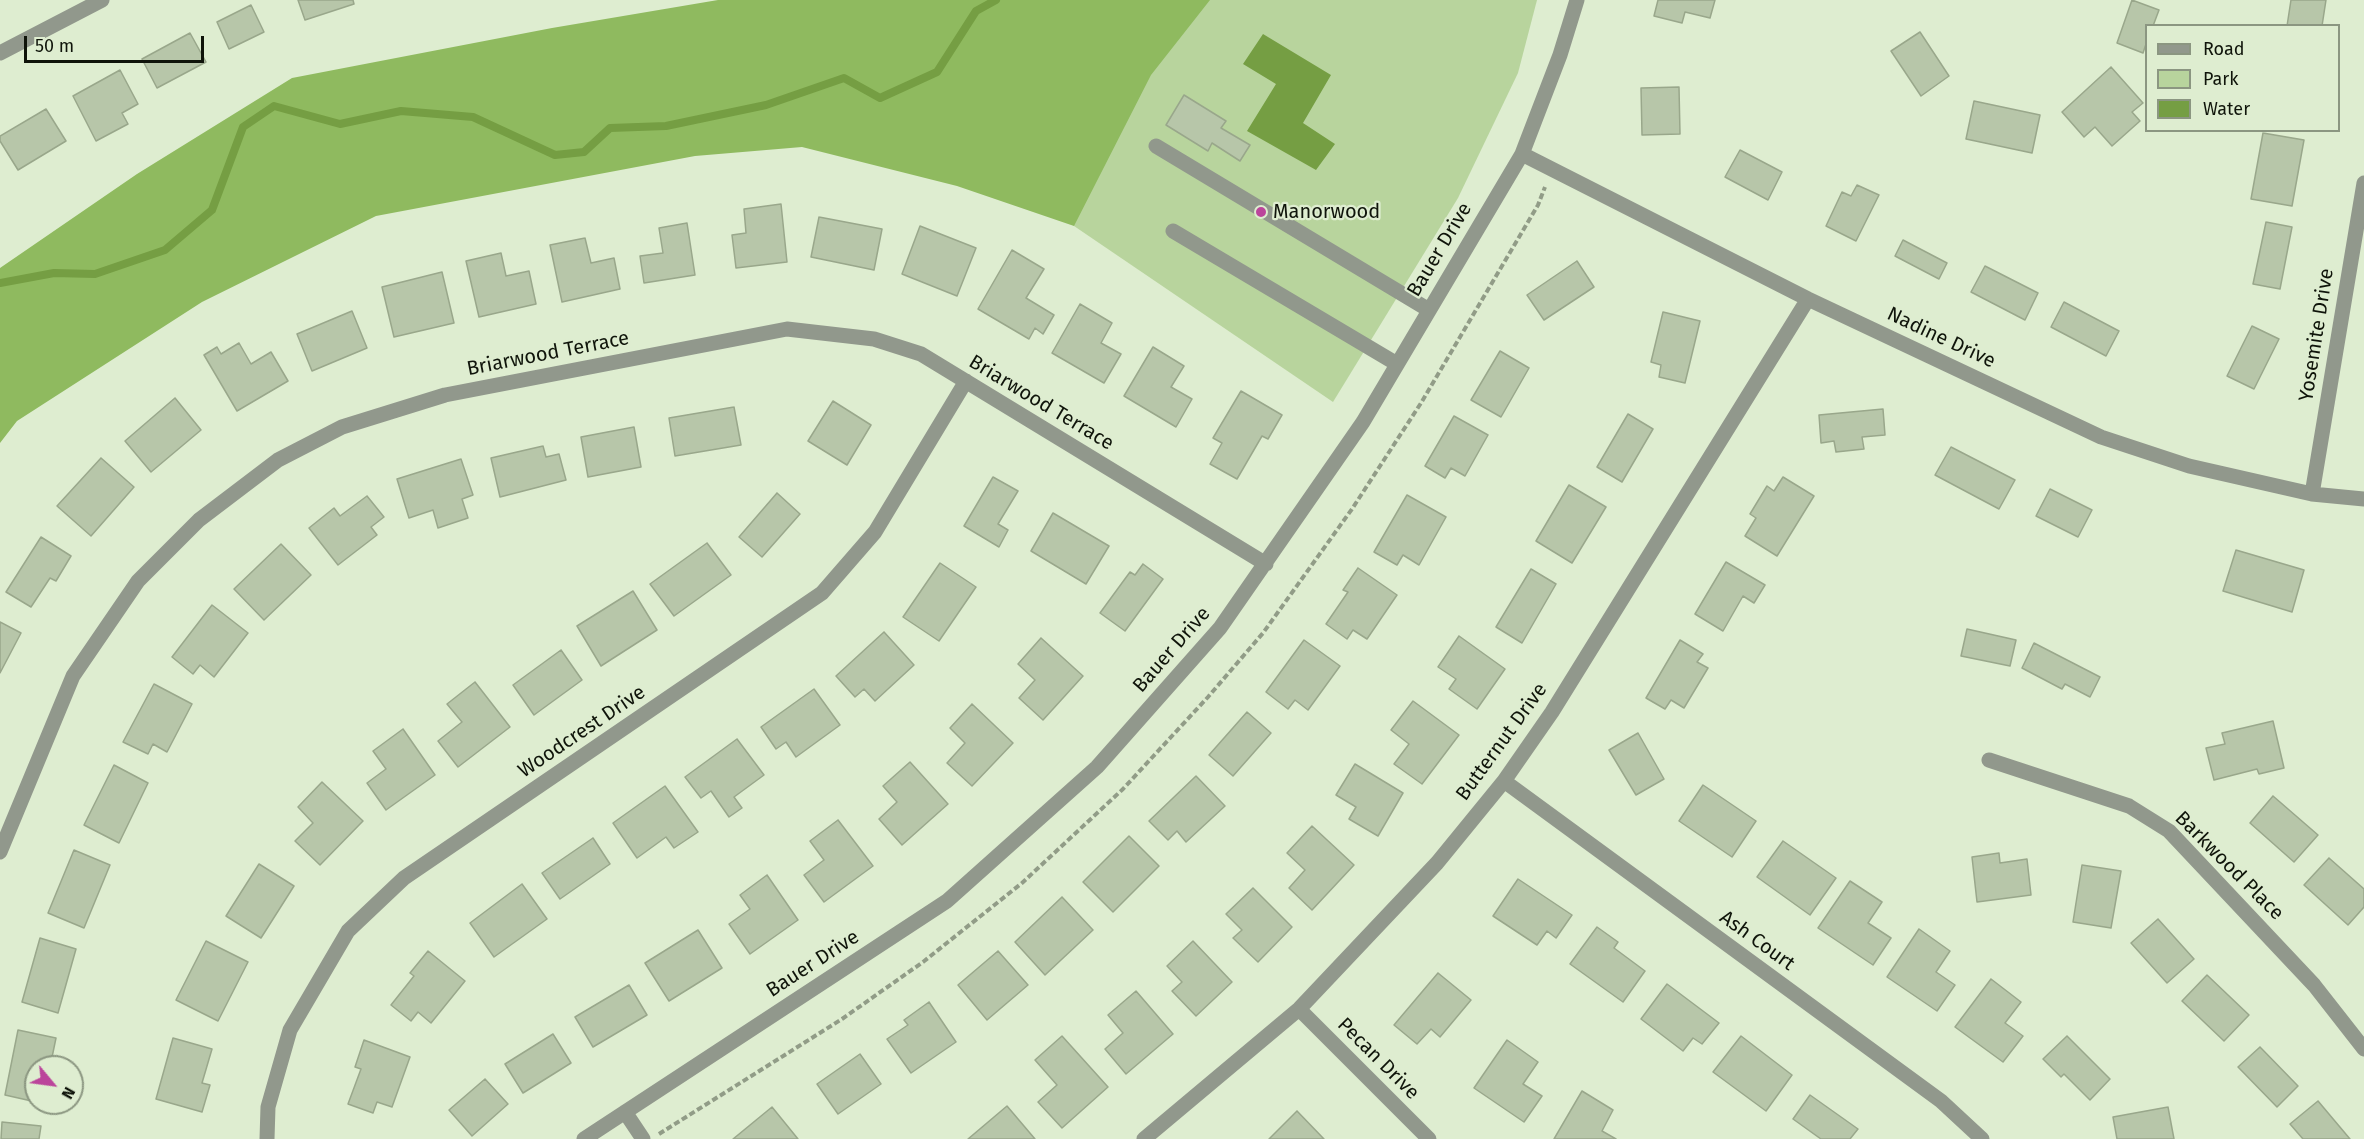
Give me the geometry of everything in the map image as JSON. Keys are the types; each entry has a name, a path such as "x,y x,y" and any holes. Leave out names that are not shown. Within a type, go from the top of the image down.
{"street":[{"path":"0,53 102,0"},
{"name":"Bauer Drive","path":"584,1139 947,901 1097,767 1220,628 1363,422 1522,154 1560,55 1576,0"},
{"path":"1156,146 1429,310"},
{"name":"Nadine Drive","path":"1522,154 1808,299 2101,437 2189,466 2312,494 2364,499"},
{"name":"Yosemite Drive","path":"2312,494 2364,183"},
{"path":"1173,231 1397,364"},
{"name":"Butternut Drive","path":"1144,1139 1299,1009 1437,863 1504,780 1552,712 1808,299"},
{"name":"Briarwood Terrace","path":"0,852 73,676 138,581 199,520 278,460 342,427 445,395 787,328 874,339 921,354 1266,564"},
{"name":"Woodcrest Drive","path":"267,1139 268,1107 290,1030 348,932 404,878 822,593 875,532 966,381"},
{"name":"Barkwood Place","path":"1989,760 2129,806 2169,831 2314,985 2364,1049"},
{"name":"Ash Court","path":"1504,780 1941,1101 1982,1139"},
{"name":"Pecan Drive","path":"1299,1009 1429,1139"},
{"path":"625,1112 643,1139"}],"green space":[{"name":"Manorwood","path":"1146,0 1537,0 1518,73 1458,198 1333,402 1074,226 1066,118"}],"shaded area":[{"path":"718,0 1210,0 1151,75 1074,226 957,186 802,147 695,156 376,216 202,302 17,421 0,443 0,268 137,174 292,78 552,28"}],"water":[{"path":"1263,34 1331,75 1303,123 1335,144 1316,170 1247,131 1276,84 1243,64"}],"building":[{"path":"298,0 353,0 354,4 305,20"},
{"path":"1658,0 1715,0 1710,18 1685,12 1682,23 1654,16"},
{"path":"2132,0 2159,10 2154,24 2145,24 2143,53 2117,43"},
{"path":"2291,0 2326,0 2322,24 2287,24"},
{"path":"251,5 264,32 229,49 217,22"},
{"path":"1920,32 1949,76 1921,96 1891,51"},
{"path":"190,33 206,62 157,88 142,59"},
{"path":"2111,67 2143,103 2132,112 2140,121 2112,146 2095,127 2084,137 2062,112"},
{"path":"120,70 138,104 122,113 128,124 96,141 73,96"},
{"path":"1679,87 1680,134 1642,135 1641,88"},
{"path":"1184,95 1226,121 1221,128 1250,145 1240,161 1212,143 1208,151 1166,125"},
{"path":"1974,101 2040,115 2032,153 1966,139"},
{"path":"46,109 66,141 18,170 0,141 0,136"},
{"path":"2263,133 2304,140 2292,206 2251,199"},
{"path":"1740,150 1782,172 1768,200 1725,177"},
{"path":"1857,185 1879,195 1856,241 1826,226 1842,192 1851,196"},
{"path":"781,204 787,262 736,268 732,235 746,233 744,209"},
{"path":"819,217 882,229 874,270 811,257"},
{"path":"2266,222 2292,227 2280,289 2253,284"},
{"path":"687,223 695,275 644,283 640,256 663,253 659,228"},
{"path":"920,226 976,248 957,296 902,274"},
{"path":"585,238 591,263 614,258 620,289 562,302 550,245"},
{"path":"1903,240 1947,263 1939,279 1895,256"},
{"path":"1012,250 1044,269 1026,298 1054,315 1043,334 1035,328 1029,339 978,309"},
{"path":"501,253 506,276 529,271 536,304 479,317 466,261"},
{"path":"1577,261 1594,287 1544,320 1527,295"},
{"path":"1985,266 2038,293 2025,320 1971,292"},
{"path":"442,272 454,323 394,337 382,287"},
{"path":"2064,302 2119,331 2106,356 2051,327"},
{"path":"1080,304 1112,323 1101,343 1121,354 1104,383 1052,353"},
{"path":"352,311 367,348 312,371 297,334"},
{"path":"1663,312 1700,321 1685,383 1659,377 1661,365 1651,362"},
{"path":"2252,326 2279,339 2254,389 2227,376"},
{"path":"239,343 251,364 271,352 288,381 237,411 204,355 217,347 221,354"},
{"path":"1153,347 1184,366 1171,387 1192,399 1176,427 1124,396"},
{"path":"1500,351 1529,368 1501,417 1471,400"},
{"path":"1241,391 1282,415 1268,439 1262,436 1237,479 1210,464 1222,443 1213,438"},
{"path":"175,398 201,430 151,472 125,441"},
{"path":"833,401 871,425 847,465 808,441"},
{"path":"734,407 741,445 675,456 669,418"},
{"path":"1883,409 1885,435 1862,437 1864,449 1836,452 1834,441 1821,443 1819,415"},
{"path":"1628,414 1653,429 1622,482 1597,467"},
{"path":"1454,416 1488,435 1465,476 1451,468 1445,478 1425,466"},
{"path":"634,427 641,467 588,477 581,437"},
{"path":"543,446 546,457 559,454 566,480 500,497 491,458"},
{"path":"1951,447 2015,480 1999,509 1935,475"},
{"path":"101,458 134,487 91,536 57,506"},
{"path":"461,459 473,495 462,499 468,518 438,528 433,510 409,518 397,479"},
{"path":"993,477 1018,491 998,524 1008,530 999,547 964,526"},
{"path":"1783,477 1814,496 1777,556 1745,536 1756,518 1750,514 1767,486 1774,491"},
{"path":"1569,485 1606,507 1572,563 1536,541"},
{"path":"2050,489 2092,510 2078,537 2036,516"},
{"path":"777,493 800,514 762,557 739,537"},
{"path":"1407,495 1446,517 1419,565 1403,555 1397,565 1374,552"},
{"path":"367,496 384,517 371,527 377,535 338,565 309,528 334,508 340,516"},
{"path":"1053,513 1109,546 1086,584 1031,551"},
{"path":"41,537 71,556 56,581 50,578 31,607 6,592"},
{"path":"707,543 731,575 674,616 650,584"},
{"path":"281,544 311,575 264,620 234,589"},
{"path":"2236,550 2304,570 2292,612 2223,591"},
{"path":"1726,562 1765,585 1754,603 1743,596 1723,631 1695,614"},
{"path":"940,563 976,587 939,641 903,617"},
{"path":"1143,564 1163,579 1125,631 1100,613 1130,572 1135,575"},
{"path":"1358,568 1397,595 1367,639 1353,630 1347,639 1326,624 1348,592 1343,590"},
{"path":"1531,569 1556,584 1522,643 1496,627"},
{"path":"633,591 657,630 601,666 577,626"},
{"path":"212,605 248,633 214,677 200,665 193,674 172,657"},
{"path":"0,622 21,633 0,673"},
{"path":"1967,629 2016,640 2010,666 1961,656"},
{"path":"884,632 914,665 875,701 864,689 855,697 836,676"},
{"path":"1459,636 1505,669 1477,709 1449,689 1456,679 1438,667"},
{"path":"1041,638 1083,676 1043,720 1019,698 1035,680 1018,664"},
{"path":"1304,640 1340,666 1308,710 1295,700 1288,709 1266,692"},
{"path":"1680,640 1703,654 1697,662 1708,668 1684,708 1671,700 1665,709 1646,698"},
{"path":"2034,643 2100,677 2090,697 2065,684 2062,689 2022,668"},
{"path":"561,650 582,680 534,715 513,685"},
{"path":"475,682 510,727 458,767 438,741 462,722 447,704"},
{"path":"154,684 192,704 167,752 153,744 148,754 123,742"},
{"path":"814,689 840,725 796,757 786,742 776,749 761,727"},
{"path":"1413,701 1459,735 1422,784 1394,764 1409,744 1391,730"},
{"path":"972,704 1013,743 972,786 947,763 965,743 950,728"},
{"path":"1247,712 1271,733 1233,776 1209,755"},
{"path":"2273,721 2284,768 2259,774 2257,769 2214,780 2206,748 2225,744 2222,733"},
{"path":"403,729 435,775 386,810 367,783 386,769 373,751"},
{"path":"1638,733 1664,779 1636,795 1609,750"},
{"path":"737,739 764,775 734,797 742,808 729,817 711,791 701,798 685,777"},
{"path":"910,762 948,804 902,845 879,819 897,802 883,786"},
{"path":"1355,764 1403,793 1378,836 1349,819 1356,807 1336,795"},
{"path":"114,765 148,783 119,843 84,825"},
{"path":"1196,776 1225,806 1186,842 1177,831 1168,840 1149,821"},
{"path":"322,782 363,821 320,865 295,841 313,823 298,807"},
{"path":"1703,785 1756,821 1732,857 1679,821"},
{"path":"665,786 698,832 674,848 666,837 637,858 613,823"},
{"path":"2273,796 2318,835 2294,862 2250,823"},
{"path":"838,820 873,866 824,902 804,875 824,860 810,841"},
{"path":"1312,826 1354,865 1312,910 1289,888 1305,870 1287,853"},
{"path":"1129,836 1159,866 1113,912 1083,882"},
{"path":"593,838 610,864 560,899 542,873"},
{"path":"1783,841 1836,878 1810,915 1757,877"},
{"path":"74,850 110,865 84,928 48,913"},
{"path":"1999,853 2000,863 2027,859 2031,895 1977,902 1972,857"},
{"path":"2329,858 2364,889 2364,907 2348,925 2304,885"},
{"path":"259,864 294,886 261,938 226,916"},
{"path":"2082,865 2121,871 2111,928 2073,922"},
{"path":"767,875 798,920 750,954 729,924 750,909 740,895"},
{"path":"1518,879 1572,915 1556,938 1547,931 1537,945 1493,916"},
{"path":"1850,881 1882,902 1868,923 1891,938 1873,965 1818,928"},
{"path":"522,884 547,919 494,957 470,923"},
{"path":"1253,888 1292,927 1258,962 1233,938 1242,930 1226,914"},
{"path":"1062,897 1093,930 1045,975 1015,942"},
{"path":"2158,919 2194,959 2167,983 2131,943"},
{"path":"1597,927 1618,942 1614,948 1645,971 1623,1002 1570,964"},
{"path":"1919,929 1950,951 1936,972 1955,985 1937,1011 1887,977"},
{"path":"698,930 722,968 669,1001 645,963"},
{"path":"40,938 76,949 58,1013 22,1002"},
{"path":"206,941 248,962 218,1021 176,1000"},
{"path":"1193,941 1232,982 1196,1016 1172,991 1182,982 1167,966"},
{"path":"428,951 465,981 431,1023 418,1012 411,1021 391,1005 414,976 410,973"},
{"path":"998,951 1028,985 987,1020 958,985"},
{"path":"1438,973 1471,1000 1440,1037 1431,1029 1417,1044 1394,1025"},
{"path":"2207,975 2249,1015 2224,1041 2182,1001"},
{"path":"1991,979 2021,1002 2005,1023 2023,1036 2003,1062 1955,1027"},
{"path":"1667,984 1719,1023 1702,1044 1693,1038 1683,1051 1641,1019"},
{"path":"629,985 647,1015 593,1047 575,1017"},
{"path":"1136,991 1173,1034 1126,1074 1105,1049 1123,1033 1108,1015"},
{"path":"929,1002 956,1042 911,1073 887,1039 908,1025 904,1020"},
{"path":"18,1030 56,1038 52,1055 24,1055 24,1099 5,1095"},
{"path":"553,1034 571,1063 523,1093 505,1064"},
{"path":"1062,1036 1108,1087 1062,1128 1038,1102 1057,1085 1035,1060"},
{"path":"1741,1036 1792,1075 1766,1111 1713,1072"},
{"path":"2067,1036 2110,1079 2090,1100 2064,1074 2061,1077 2043,1059"},
{"path":"173,1038 212,1049 202,1083 210,1085 202,1112 156,1099"},
{"path":"364,1040 410,1057 392,1107 377,1102 373,1113 348,1104 361,1069 355,1067"},
{"path":"1507,1040 1538,1062 1523,1084 1542,1096 1524,1122 1474,1088"},
{"path":"2260,1047 2298,1086 2277,1107 2238,1067"},
{"path":"860,1054 881,1084 838,1114 817,1084"},
{"path":"485,1079 508,1104 472,1136 449,1110"},
{"path":"1582,1091 1613,1110 1602,1131 1616,1139 1554,1139"},
{"path":"1810,1095 1858,1129 1850,1139 1821,1139 1793,1119"},
{"path":"2318,1101 2350,1139 2303,1139 2290,1124"},
{"path":"1007,1106 1035,1139 968,1139"},
{"path":"772,1107 798,1139 733,1139"},
{"path":"2168,1107 2174,1139 2117,1139 2113,1117"},
{"path":"1297,1111 1324,1139 1269,1139"},
{"path":"2,1122 41,1126 39,1139 1,1139"}],"waterway":[{"path":"0,283 54,273 95,274 165,250 212,210 243,127 274,106 340,124 401,111 473,117 555,155 584,152 610,128 666,126 766,105 844,78 880,98 937,72 976,11 996,0"}],"place":[{"name":"Manorwood","path":"1261,212"}]}
